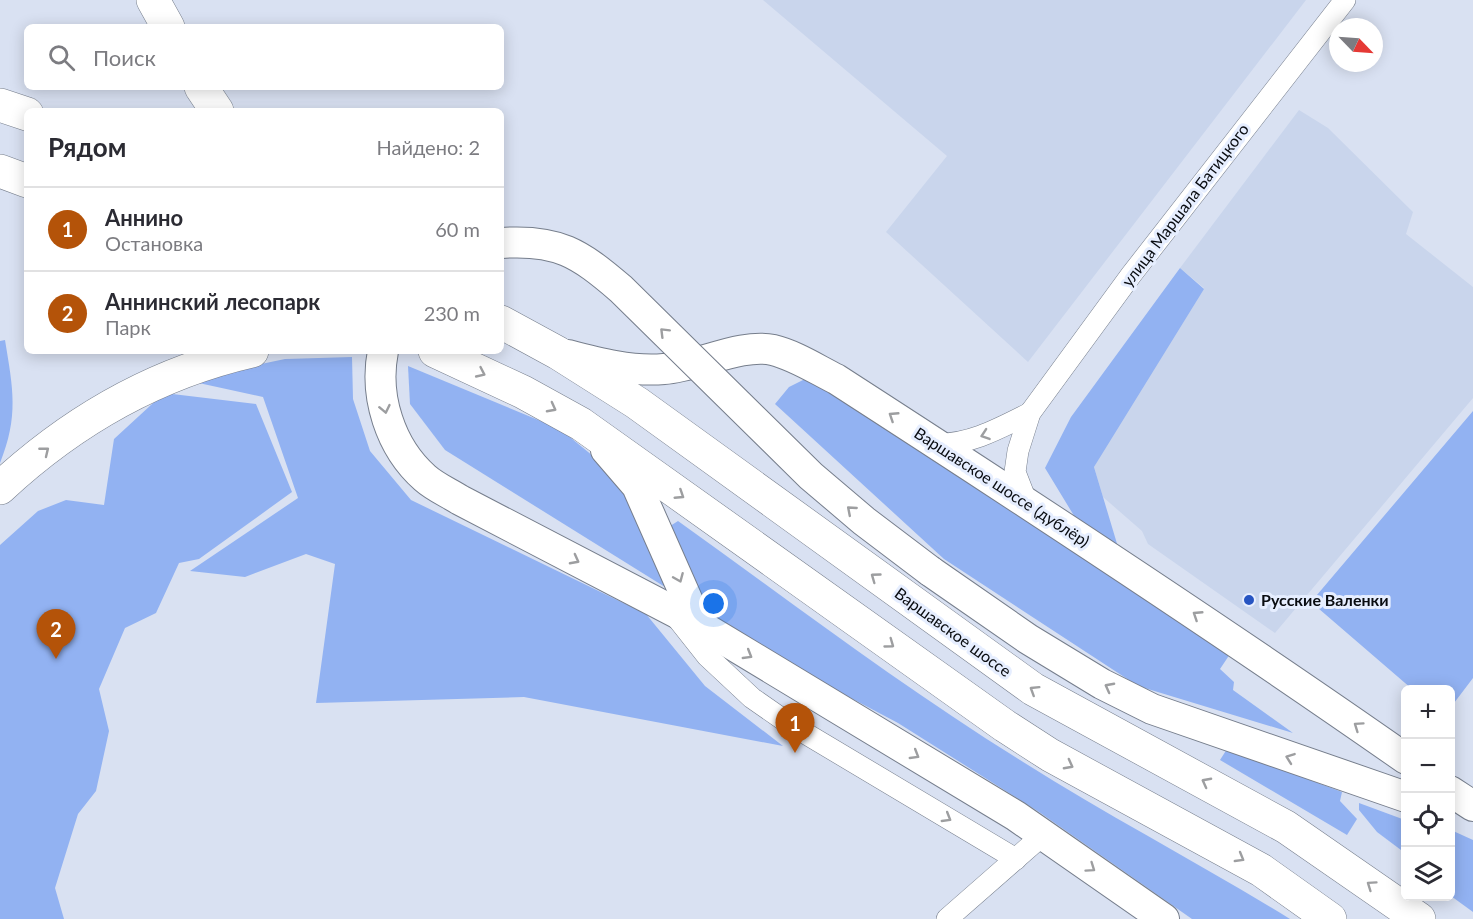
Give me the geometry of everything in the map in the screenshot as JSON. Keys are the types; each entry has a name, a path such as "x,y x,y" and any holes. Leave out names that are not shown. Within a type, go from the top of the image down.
{"main road":[{"path":"153,0 166,24"},
{"path":"203,90 215,108"},
{"path":"0,105 24,113"},
{"path":"0,171 24,180"},
{"path":"504,243 537,243 564,249 588,260 621,289 811,476 864,521 930,571 1028,639 1102,684 1152,709 1401,795"},
{"name":"Варшавское шоссе","path":"504,324 558,353 637,403 974,650 1033,689 1286,827 1419,919"},
{"name":"Варшавское шоссе (дублёр)","path":"558,353 609,365 663,369 741,351 772,350 836,380 1027,502 1245,646 1401,755"},
{"path":"0,488 68,433 116,401 168,376 242,354"},
{"path":"382,354 379,371 384,412 402,453 425,479 698,624 1044,834 1164,919"},
{"path":"439,354 523,392 581,424 1005,726 1050,755 1261,870 1330,919"},
{"path":"581,424 625,469 637,486 698,624"},
{"path":"1453,793 1473,806"},
{"path":"1455,815 1473,821"}],"street":[{"name":"улица Маршала Батицкого","path":"1027,502 1015,472 1018,451 1030,413 1137,266 1345,0"},
{"name":"улица Маршала Батицкого","path":"936,444 953,444 990,433 1030,413"},
{"path":"671,610 707,656 752,698 788,723 1016,859"},
{"path":"947,919 1044,834"}],"shaded area":[{"path":"763,0 1306,0 1028,362 886,232 947,156"},
{"path":"1299,110 1328,128 1413,212 1406,234 1473,287 1473,398 1275,633 1148,544 1142,531 1103,497 1094,467 1128,406 1204,288 1180,268"},
{"path":"1180,268 1204,289 1094,467 1118,547 1076,519 1045,468 1071,417"},
{"path":"5,340 13,402 10,431 0,463 0,341"},
{"path":"352,357 353,399 370,451 411,500 646,614 705,686 783,746 524,697 316,703 335,564 306,554 245,577 190,571 298,498 263,397 185,380 285,359"},
{"path":"408,366 560,429 615,474 673,592 445,450 410,404"},
{"path":"811,376 1234,648 1220,669 1234,682 1233,690 1293,733 1138,686 944,559 775,404 789,387"},
{"path":"164,393 256,404 292,492 199,559 179,563 156,613 125,628 99,689 109,731 96,791 78,814 55,888 64,919 0,919 0,545 38,511 66,500 104,505 114,439"},
{"path":"1473,411 1473,678 1455,702 1455,685 1407,685 1311,602"},
{"path":"678,521 847,643 976,732 1053,781 1290,919 1192,919 1039,812 898,723 707,622 667,528"},
{"path":"1227,749 1342,792 1340,801 1357,819 1347,835 1220,760"},
{"path":"1359,803 1401,819 1401,850 1377,832 1359,810"},
{"path":"1455,832 1473,840 1473,912 1455,899"}],"place":[{"name":"Русские Валенки","path":"1249,600"},
{"name":"Аннинский лесопарк","path":"56,659"},
{"name":"Аннино","path":"795,753"}]}
